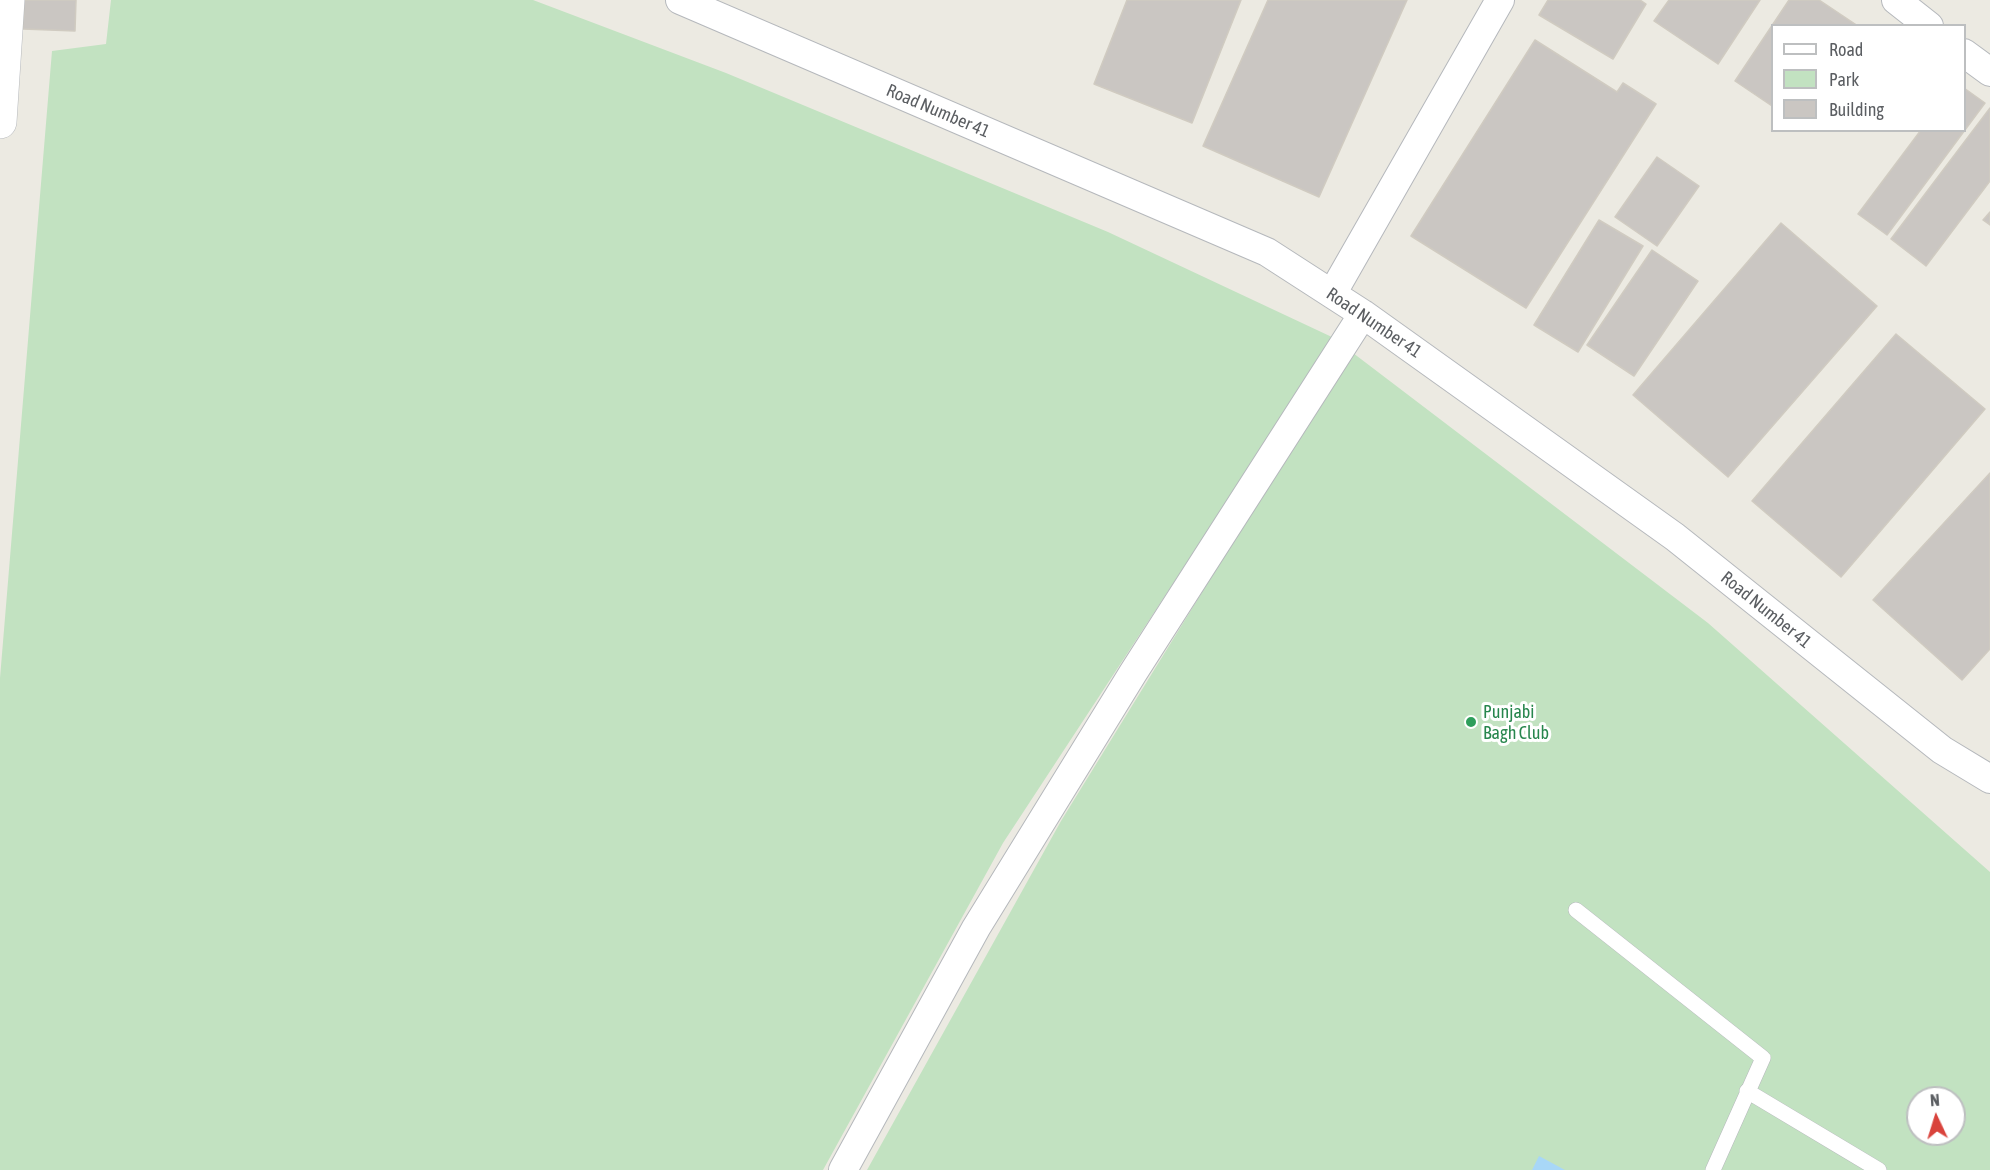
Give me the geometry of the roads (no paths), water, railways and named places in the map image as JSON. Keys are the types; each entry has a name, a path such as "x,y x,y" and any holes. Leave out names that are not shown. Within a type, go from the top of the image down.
{"street":[{"path":"0,122 8,0"},
{"name":"Road Number 41","path":"680,0 1267,252 1363,314 1675,537 1941,750 1990,779"},
{"path":"1332,294 1500,0"},
{"path":"1896,0 1926,24"},
{"path":"1966,54 1990,72"},
{"path":"843,1170 976,928 1133,673 1363,314"}],"lane":[{"path":"1576,910 1763,1058 1713,1170"},
{"path":"1748,1091 1879,1170"}],"water":[{"path":"1539,1156 1565,1170 1532,1170"}],"place":[{"name":"Punjabi Bagh Club","path":"1471,722"}]}
